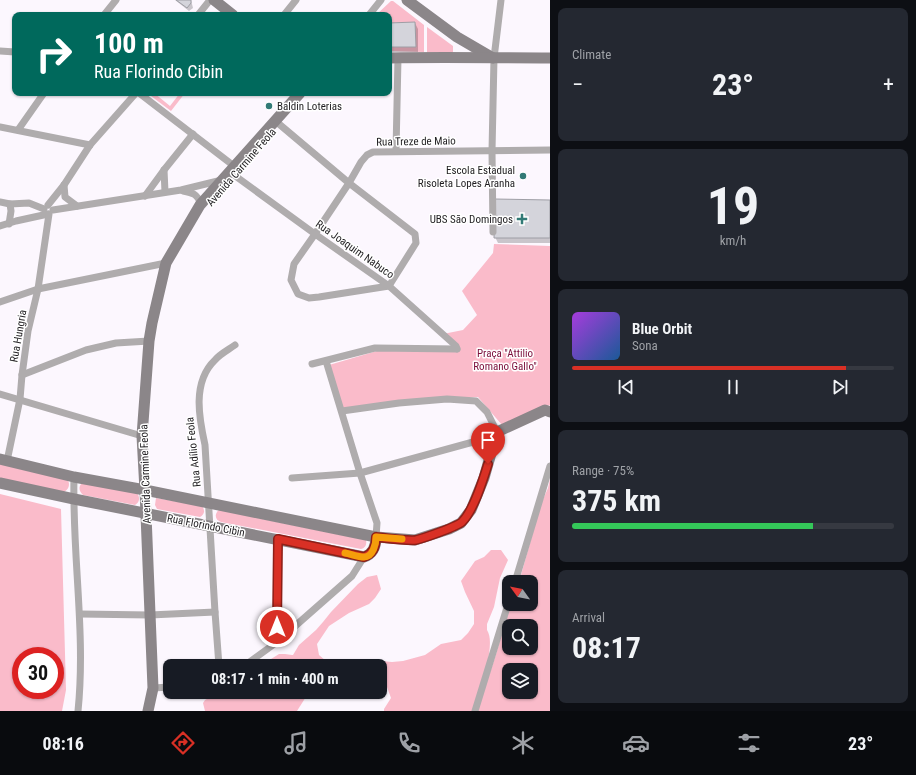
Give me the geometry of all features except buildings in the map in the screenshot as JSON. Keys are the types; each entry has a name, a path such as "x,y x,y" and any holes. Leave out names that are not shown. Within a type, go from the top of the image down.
{"main road":[{"path":"214,0 229,12"},
{"path":"407,0 457,37 494,58"},
{"path":"453,57 461,53 464,47 457,37"},
{"path":"393,58 550,58"},
{"name":"Avenida Carmine Feola","path":"190,221 204,209 234,170 297,96"},
{"name":"Avenida Carmine Feola","path":"148,711 153,688 142,436 149,341 166,263 201,203 222,180 234,170 279,124 303,96"},
{"path":"496,434 545,410 550,412"},
{"name":"Rua Florindo Cibin","path":"3,460 74,477 376,537 415,540 449,529 461,523 471,510 484,478 496,434"},
{"name":"Rua Florindo Cibin","path":"0,483 146,514 364,557"},
{"path":"364,557 372,552 376,544 376,537"}],"street":[{"path":"106,12 116,0"},
{"path":"200,12 210,0"},
{"path":"286,12 296,0"},
{"path":"371,12 381,0"},
{"path":"493,232 492,151 494,58 500,0"},
{"path":"0,51 12,52"},
{"path":"393,58 396,151"},
{"path":"18,130 42,96"},
{"name":"Rua Hungria","path":"3,460 20,399 28,332 38,289 48,211 90,145 134,96"},
{"name":"Rua Joaquim Nabuco","path":"141,96 193,134 234,170 315,234 389,286 456,346 457,349 375,348 326,361"},
{"path":"279,124 349,183 415,234 416,243 389,286"},
{"path":"0,127 90,145"},
{"path":"145,196 193,134"},
{"name":"Rua Treze de Maio","path":"389,286 309,298 298,294 291,280 294,264 367,155 373,152 396,151 550,150"},
{"path":"164,170 165,192"},
{"path":"0,226 48,211 181,190 222,180"},
{"path":"64,185 65,197 77,206"},
{"path":"181,190 192,192 201,203"},
{"path":"0,202 10,204 29,203 48,211"},
{"path":"9,224 11,210 10,204"},
{"path":"0,302 38,289 166,263"},
{"path":"22,375 86,350 116,343 149,341"},
{"name":"Rua Adílio Feola","path":"218,659 205,445 200,422 199,392 204,374 214,360 234,345"},
{"path":"312,364 326,361 330,378 342,411 360,473 377,523 376,537"},
{"path":"0,394 142,436"},
{"path":"292,478 360,473 496,434 487,412 476,401 447,399 399,403 342,411"},
{"path":"517,575 550,466"},
{"path":"74,477 81,660 78,711"},
{"path":"277,642 278,539"},
{"path":"254,659 277,642 352,576 364,557"},
{"path":"475,711 506,611"},
{"path":"80,614 150,615 215,612"},
{"path":"153,688 163,687"}],"green space":[{"path":"391,1 393,1 424,25 424,52 392,51 392,12 379,12"},
{"path":"427,27 453,46 453,52 427,53"},
{"path":"151,96 158,96 170,106 178,96 183,96 171,111"},
{"name":"Praça \"Attilio Romano Gallo\"","path":"494,244 550,246 550,405 502,425 478,397 416,401 342,411 329,365 377,351 460,350 443,334 463,330 477,315 462,291 493,253"},
{"path":"0,463 68,480 69,487 64,492 0,479"},
{"path":"550,479 550,711 384,711 391,698 387,687 387,662 403,661 425,655 441,644 461,640 474,624 474,611 461,581 475,561 484,557 491,550 501,550 508,560 500,578 494,607 487,624 490,649 485,686 502,633 502,655 538,655 538,619 506,619 509,611 538,611 538,575 521,575 541,504"},
{"path":"82,483 137,493 139,496 139,501 135,505 83,495 80,489"},
{"path":"0,494 61,509 66,690 62,711 0,711"},
{"path":"156,498 202,506 204,513 200,517 157,509 155,505"},
{"path":"219,510 366,540 366,545 361,549 221,522 217,520 216,517 216,513"},
{"path":"377,575 381,589 369,604 349,613 329,626 317,644 319,655 324,659 271,659 279,654 293,655 299,645 316,630 358,584 367,577"},
{"path":"305,699 297,711 205,711 203,703 205,700"}],"slow traffic":[{"path":"345,553 364,557 372,552 376,544 376,537 402,539"}],"place":[{"name":"Baldin Loterias","path":"269,106"},
{"name":"Escola Estadual Risoleta Lopes Aranha","path":"523,176"},
{"name":"UBS São Domingos","path":"522,219"}],"route":[{"path":"277,627 278,539 364,557 372,552 376,544 376,537 415,540 449,529 461,523 471,510 488,464"}]}
